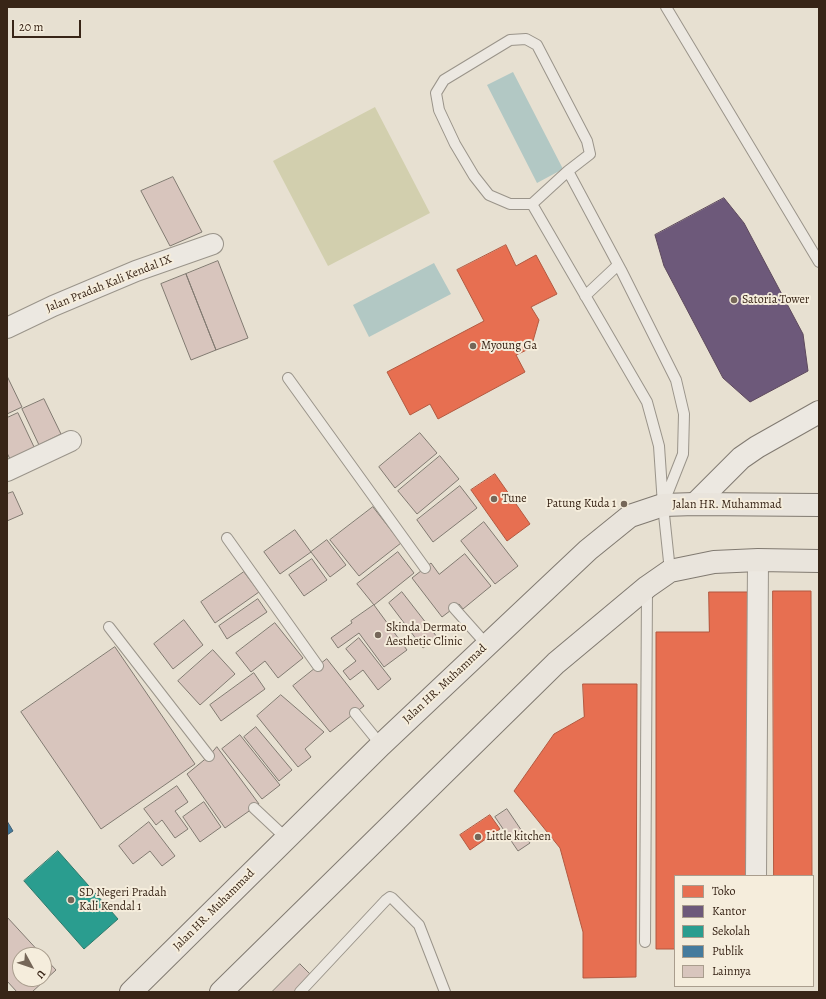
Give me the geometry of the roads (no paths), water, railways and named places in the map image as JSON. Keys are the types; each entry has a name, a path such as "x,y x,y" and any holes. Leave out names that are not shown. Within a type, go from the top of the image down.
{"main road":[{"name":"Jalan HR. Muhammad","path":"131,992 381,744 588,550 630,516 663,505 819,505"},
{"path":"221,992 556,664 648,587 670,571 714,562 758,560 819,561"}],"street":[{"name":"Jalan Pradah Kali Kendal IX","path":"7,328 53,306 129,274 213,244"},
{"path":"695,504 741,458 757,447 819,412"},
{"path":"7,471 72,441"},
{"path":"756,875 758,560"}],"lane":[{"path":"666,7 819,262"},
{"path":"526,39 537,45 587,141 590,154 568,171 532,204 510,204 490,195 474,176 455,144 439,110 436,93 444,80 510,40 526,39"},
{"path":"568,171 618,265 676,380 684,414 683,454 663,505"},
{"path":"532,204 647,402 659,446 670,571"},
{"path":"585,296 618,265"},
{"path":"288,378 425,568"},
{"path":"227,538 318,666"},
{"path":"645,942 648,587"},
{"path":"454,608 487,645"},
{"path":"109,627 209,756"},
{"path":"356,713 381,744"},
{"path":"254,808 286,838"},
{"path":"300,992 390,897 419,925 445,992"}],"water":[{"path":"513,72 563,169 537,183 487,85"},
{"path":"434,263 451,294 369,337 353,305"}],"place":[{"name":"Satoria Tower","path":"734,300"},
{"name":"Myoung Ga","path":"473,346"},
{"name":"Tune","path":"494,499"},
{"name":"Patung Kuda 1","path":"624,504"},
{"name":"Skinda Dermato Aesthetic Clinic","path":"378,635"},
{"name":"Little kitchen","path":"478,837"},
{"name":"SD Negeri Pradah Kali Kendal 1","path":"71,900"}]}
